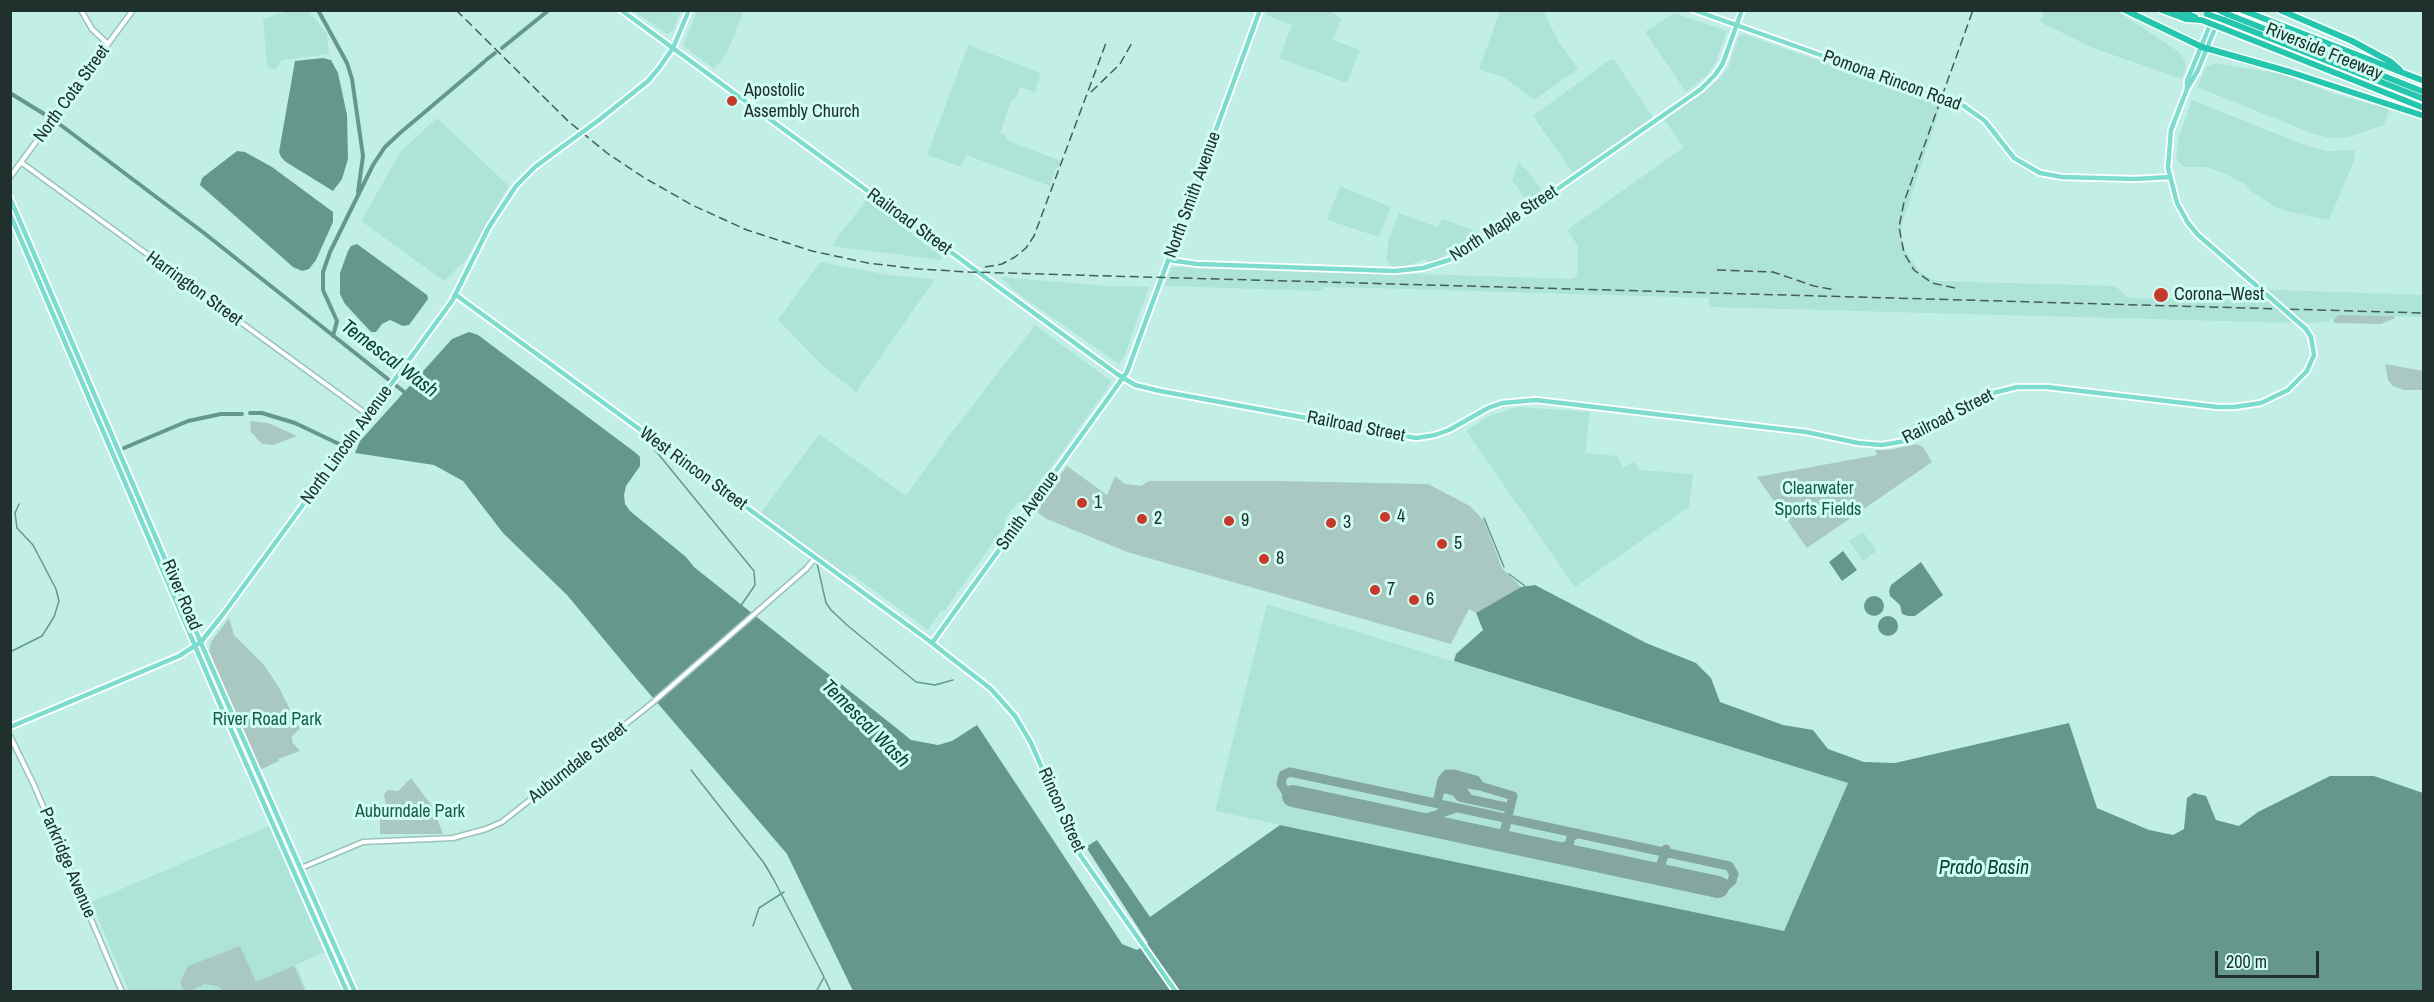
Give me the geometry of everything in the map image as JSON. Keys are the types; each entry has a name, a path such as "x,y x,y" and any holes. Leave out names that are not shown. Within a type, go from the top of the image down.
{"highway":[{"path":"2125,10 2204,47 2290,72 2424,116"},
{"path":"2162,10 2186,19 2203,20"},
{"name":"Riverside Freeway","path":"2179,10 2424,108"},
{"path":"2200,10 2207,14 2222,13 2424,92"},
{"name":"Riverside Freeway","path":"2242,10 2424,81"},
{"path":"2250,10 2260,18"},
{"path":"2280,10 2352,41 2391,62 2402,72"},
{"path":"2222,13 2424,99"}],"main road":[{"name":"Railroad Street","path":"621,10 1124,378 1146,388 1406,437 1435,435 1449,430 1488,408 1511,401 1528,400 1806,432 1858,443 1882,445 1896,444 1920,436 1974,401 1988,394 2017,387 2047,387 2218,407 2247,406 2275,397 2297,383 2307,371 2313,358 2313,346 2306,329 2198,235 2177,203 2169,177"},
{"name":"North Lincoln Avenue","path":"10,727 179,656 201,642 224,614 456,295 489,227 516,186 535,167 648,81 673,48 689,10"},
{"name":"North Smith Avenue","path":"1124,378 1260,10"},
{"name":"Pomona Rincon Road","path":"1694,10 1964,106 1985,121 2014,158 2040,173 2062,177 2140,179 2169,177"},
{"name":"North Maple Street","path":"1169,260 1197,264 1395,271 1423,268 1449,260 1474,247 1701,89 1723,63 1742,10"},
{"path":"2169,177 2167,158 2169,138 2187,89 2187,81 2222,13"},
{"name":"River Road","path":"10,198 355,992"},
{"name":"River Road","path":"10,214 195,647 347,992"},
{"name":"West Rincon Street","path":"456,295 932,643"},
{"name":"Smith Avenue","path":"932,643 1124,378"},
{"name":"Rincon Street","path":"932,643 986,685 1015,716 1031,743 1074,845 1176,992"}],"street":[{"path":"81,10 92,29 108,45"},
{"name":"North Cota Street","path":"10,177 133,10"},
{"name":"Harrington Street","path":"21,163 368,415"},
{"name":"Auburndale Street","path":"294,871 363,842 453,838 502,822 651,704 797,577 815,558"},
{"name":"Parkridge Avenue","path":"10,736 34,785 122,992"}],"shaded area":[{"path":"1268,10 1331,11 1341,19 1333,40 1360,50 1347,83 1279,58 1292,25 1266,15"},
{"path":"1543,10 1558,41 1578,69 1534,100 1503,77 1479,69 1500,11"},
{"path":"288,11 308,11 327,33 329,54 282,60 276,70 267,67 263,19"},
{"path":"633,11 681,11 672,32 667,34"},
{"path":"697,11 744,11 727,53 714,69 683,46"},
{"path":"2044,11 2117,11 2179,52 2185,61 2186,68 2182,79 2093,48 2040,22"},
{"path":"1674,13 1727,31 1716,62 1707,75 1686,92 1645,32"},
{"path":"1744,34 1936,103 1938,100 1942,102 1902,224 1901,236 1906,252 1919,271 1931,279 2115,286 2129,298 2252,300 2243,290 2252,289 2423,295 2424,317 2338,315 2329,322 2295,323 1709,307 1709,298 1325,287 1319,291 1165,286 1171,268 1183,266 1572,279 1577,276 1578,246 1567,230 1684,147 1664,120 1703,93 1720,78 1728,68 1739,36"},
{"path":"968,45 1041,73 1035,92 1020,87 1017,96 1011,101 1000,133 1007,136 1006,140 1061,161 1050,186 966,155 961,167 927,155"},
{"path":"1609,60 1614,60 1653,117 1573,173 1533,116"},
{"path":"2215,63 2282,74 2331,93 2389,109 2384,125 2348,137 2330,138 2314,134 2197,87 2206,67"},
{"path":"2192,100 2307,146 2328,151 2354,150 2355,159 2329,220 2275,207 2243,183 2224,173 2206,167 2184,167 2176,159 2178,140"},
{"path":"437,118 509,186 466,260 444,281 361,221 401,151"},
{"path":"1518,162 1529,172 1543,192 1529,205 1512,180"},
{"path":"1340,186 1391,207 1379,237 1327,220"},
{"path":"867,199 942,257 941,260 831,246"},
{"path":"1399,213 1437,227 1442,219 1481,233 1436,261 1429,262 1425,259 1407,266 1392,266 1387,261 1388,241"},
{"path":"820,262 889,275 935,279 856,392 825,368 778,320"},
{"path":"1001,277 1107,286 1149,287 1125,355 1119,364 1013,290"},
{"path":"1035,325 1111,383 1026,503 1018,502 1004,520 1007,523 928,630 850,573 848,576 761,513 819,434 906,496 951,433"},
{"path":"1519,407 1590,412 1585,453 1617,456 1623,468 1633,462 1641,470 1693,474 1689,507 1575,587 1466,431 1488,416"},
{"path":"1863,532 1877,551 1863,561 1849,541"},
{"path":"1267,604 1848,783 1784,931 1215,811"},
{"path":"269,826 324,952 296,965 307,991 129,991 91,902"}],"green space":[{"path":"2338,315 2394,316 2395,318 2381,324 2335,323 2333,320"},
{"path":"2385,364 2423,371 2423,390 2404,390 2393,386 2388,380"},
{"path":"250,421 268,423 297,436 273,445 262,444 251,432"},
{"name":"Clearwater Sports Fields","path":"1917,444 1923,447 1932,462 1807,548 1757,477 1877,455 1875,450 1889,450"},
{"path":"1067,466 1107,495 1115,476 1125,484 1141,486 1149,481 1428,484 1470,506 1484,521 1502,568 1521,587 1476,613 1469,609 1451,644 1127,552 1047,519 1038,513 1037,507"},
{"name":"River Road Park","path":"229,618 234,635 264,665 278,686 300,729 292,736 292,742 300,751 278,759 279,761 260,770 209,652 211,642"},
{"name":"Auburndale Park","path":"411,778 432,806 443,834 380,834 380,817 388,816 384,794 388,790 398,791"},
{"path":"240,946 256,982 294,966 305,991 224,991 217,986 204,984 191,991 184,991 180,983 188,966"}],"water":[{"path":"323,58 331,60 338,73 347,115 348,159 342,179 333,191 286,162 279,152 295,61"},
{"path":"237,151 245,152 272,167 333,212 333,222 316,260 309,269 302,271 293,267 200,185 202,178"},
{"path":"357,244 427,295 428,299 409,325 403,326 390,320 382,324 376,332 371,332 345,304 340,294 340,273 348,251 351,246"},
{"name":"Prado Basin","path":"469,332 478,335 636,453 640,457 640,466 626,486 624,495 625,504 630,511 686,557 694,567 911,740 938,745 952,741 977,725 1122,944 1137,950 1148,943 1086,847 1097,840 1150,917 1280,825 1784,931 1848,783 1454,661 1456,654 1483,630 1476,613 1521,587 1535,585 1646,643 1696,663 1711,678 1720,702 1783,725 1813,730 1828,749 1864,762 1895,763 2069,723 2097,808 2149,830 2173,835 2184,829 2187,798 2194,793 2206,796 2216,820 2239,826 2258,812 2330,776 2374,776 2423,793 2423,991 853,991 787,854 567,595 503,533 463,481 434,465 355,453 360,441 452,339"},
{"path":"1843,551 1857,570 1842,581 1829,562"},
{"path":"1921,562 1943,595 1915,616 1908,616 1902,614 1900,605 1890,596 1889,591 1891,585"},
{"path":"1874,596 1881,599 1884,606 1881,613 1874,616 1867,613 1864,606 1867,599"},
{"path":"1888,616 1895,619 1898,626 1895,633 1888,636 1881,633 1878,626 1881,619"}],"waterway":[{"path":"318,10 347,63 352,79 363,156 358,192"},
{"path":"502,48 549,10"},
{"path":"486,60 495,53"},
{"path":"333,336 337,321 323,290 323,272 330,252 373,165 385,147 400,133 484,62"},
{"name":"Temescal Wash","path":"10,93 49,117"},
{"name":"Temescal Wash","path":"58,123 204,233 408,395"},
{"path":"250,413 262,413 295,423 339,444"},
{"path":"124,448 188,421 221,414 242,414"},
{"path":"655,450 754,571 755,585 740,607"},
{"path":"10,652 42,636 54,617 59,601 56,589 33,545 17,528 15,513 19,504"},
{"path":"1484,518 1504,567"},
{"path":"817,563 826,603 847,625 916,682 935,685 953,680"},
{"path":"1509,574 1525,586"},
{"path":"691,770 764,863 774,880 824,977 816,992"},
{"path":"753,926 759,908 784,892"},
{"path":"825,979 831,992"}],"taxiway":[{"path":"1293,796 1286,792 1281,784 1283,775 1290,772 1729,866 1734,874 1732,881 1726,886 1718,887"},
{"path":"1437,803 1442,780 1447,774 1476,780 1480,786"},
{"path":"1458,775 1468,784 1513,796 1502,841"},
{"path":"1442,780 1458,784 1469,799 1510,808"},
{"path":"1441,788 1455,791 1460,797 1469,799"},
{"path":"1404,820 1424,819 1456,808"},
{"path":"1441,812 1437,817 1438,823 1453,830"},
{"path":"1578,833 1571,837 1569,846 1573,853 1581,858"},
{"path":"1550,851 1560,851 1569,843"},
{"path":"1642,871 1651,871 1660,867 1666,849"}],"runway":[{"path":"1293,796 1718,887"}],"railway":[{"path":"456,10 568,121 607,153 643,177 692,205 747,230 812,251 868,263 969,272 2424,313"},
{"path":"1955,288 1932,283 1914,270 1904,253 1899,227 1904,202 1973,10"},
{"path":"1091,92 1120,64 1133,41"},
{"path":"985,267 1002,264 1015,257 1026,248 1034,236 1106,43"},
{"path":"1717,270 1773,272 1814,286 1835,290"}],"place":[{"name":"Apostolic Assembly Church","path":"732,101"},
{"name":"Corona–West","path":"2161,295"},
{"name":"1","path":"1082,503"},
{"name":"4","path":"1385,517"},
{"name":"2","path":"1142,519"},
{"name":"9","path":"1229,521"},
{"name":"3","path":"1331,523"},
{"name":"5","path":"1442,544"},
{"name":"8","path":"1264,559"},
{"name":"7","path":"1375,590"},
{"name":"6","path":"1414,600"}]}
